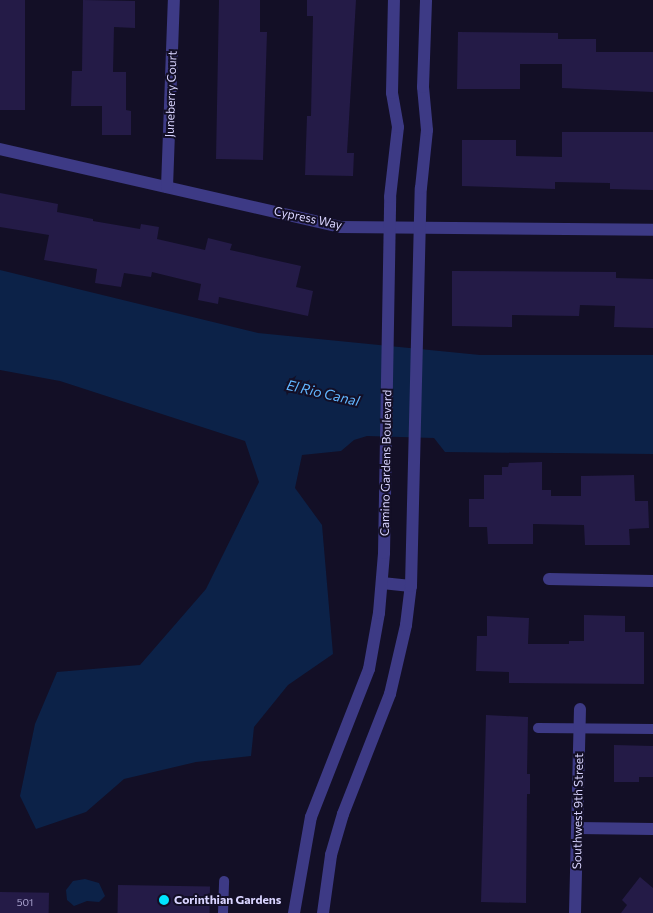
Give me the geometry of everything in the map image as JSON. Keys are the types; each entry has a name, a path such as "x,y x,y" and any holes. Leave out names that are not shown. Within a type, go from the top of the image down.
{"street":[{"name":"Juneberry Court","path":"167,187 174,0"},
{"name":"Camino Gardens Boulevard","path":"294,913 311,816 369,669 382,583 390,227 398,127 392,93 394,0"},
{"path":"323,913 331,855 343,814 395,675 411,586 419,346 420,228 427,130 423,87 426,0"},
{"name":"Cypress Way","path":"0,149 340,226 653,230"},
{"path":"549,579 653,581"},
{"path":"382,583 411,586"},
{"name":"Southwest 9th Street","path":"576,913 580,709"},
{"path":"577,828 653,829"}],"lane":[{"path":"538,728 653,729"},
{"path":"223,913 224,881"}],"water":[{"name":"El Rio Canal","path":"0,270 258,333 480,355 653,355 653,454 445,452 434,438 367,436 354,440 341,451 302,455 295,488 322,525 333,654 288,685 254,727 251,756 196,762 124,779 86,812 36,829 20,796 35,724 57,672 140,665 206,589 259,482 245,441 60,381 0,370"},
{"path":"85,879 99,883 105,896 99,902 87,901 74,906 67,900 66,890 73,881"}],"building":[{"path":"0,0 25,0 25,110 0,110"},
{"path":"83,0 135,1 135,28 114,27 113,72 126,72 126,110 131,111 131,135 102,135 102,106 71,106 72,71 82,71"},
{"path":"219,0 260,0 260,32 267,32 263,160 216,159"},
{"path":"307,0 356,0 347,153 354,153 353,176 305,175 307,116 311,116 313,16 307,16"},
{"path":"458,32 558,33 558,39 596,39 596,52 653,52 653,92 562,88 562,64 520,64 520,89 457,89"},
{"path":"562,132 653,132 653,190 610,189 610,183 555,182 555,189 462,186 462,140 516,140 516,156 562,157"},
{"path":"0,193 58,204 57,212 93,219 93,221 140,229 141,224 159,227 157,239 205,250 208,238 232,244 230,250 301,266 296,287 313,291 308,316 219,297 218,304 198,300 201,284 152,272 151,277 124,273 121,287 95,283 97,269 44,260 49,235 0,227"},
{"path":"452,271 616,272 616,278 653,279 653,328 614,327 615,306 580,305 579,316 512,315 512,327 452,326"},
{"path":"542,462 542,490 551,490 551,496 581,496 581,476 634,475 635,501 648,501 649,528 629,529 630,545 585,545 584,525 533,524 533,544 488,544 487,527 469,527 469,499 484,499 484,475 502,475 502,467 508,467 509,463"},
{"path":"584,615 625,616 625,632 644,632 644,684 509,683 509,672 476,671 477,636 487,636 487,616 529,618 528,644 569,644 569,641 584,641"},
{"path":"486,715 528,717 527,774 530,774 530,794 527,794 526,903 481,902"},
{"path":"614,745 653,746 653,777 639,777 639,782 614,782"},
{"path":"640,877 653,888 653,913 621,913 627,905 622,900"},
{"name":"Corinthian Gardens","path":"118,885 210,887 210,913 118,913"},
{"path":"0,892 49,893 49,913 0,913"}],"place":[{"name":"Corinthian Gardens","path":"164,900"}]}
